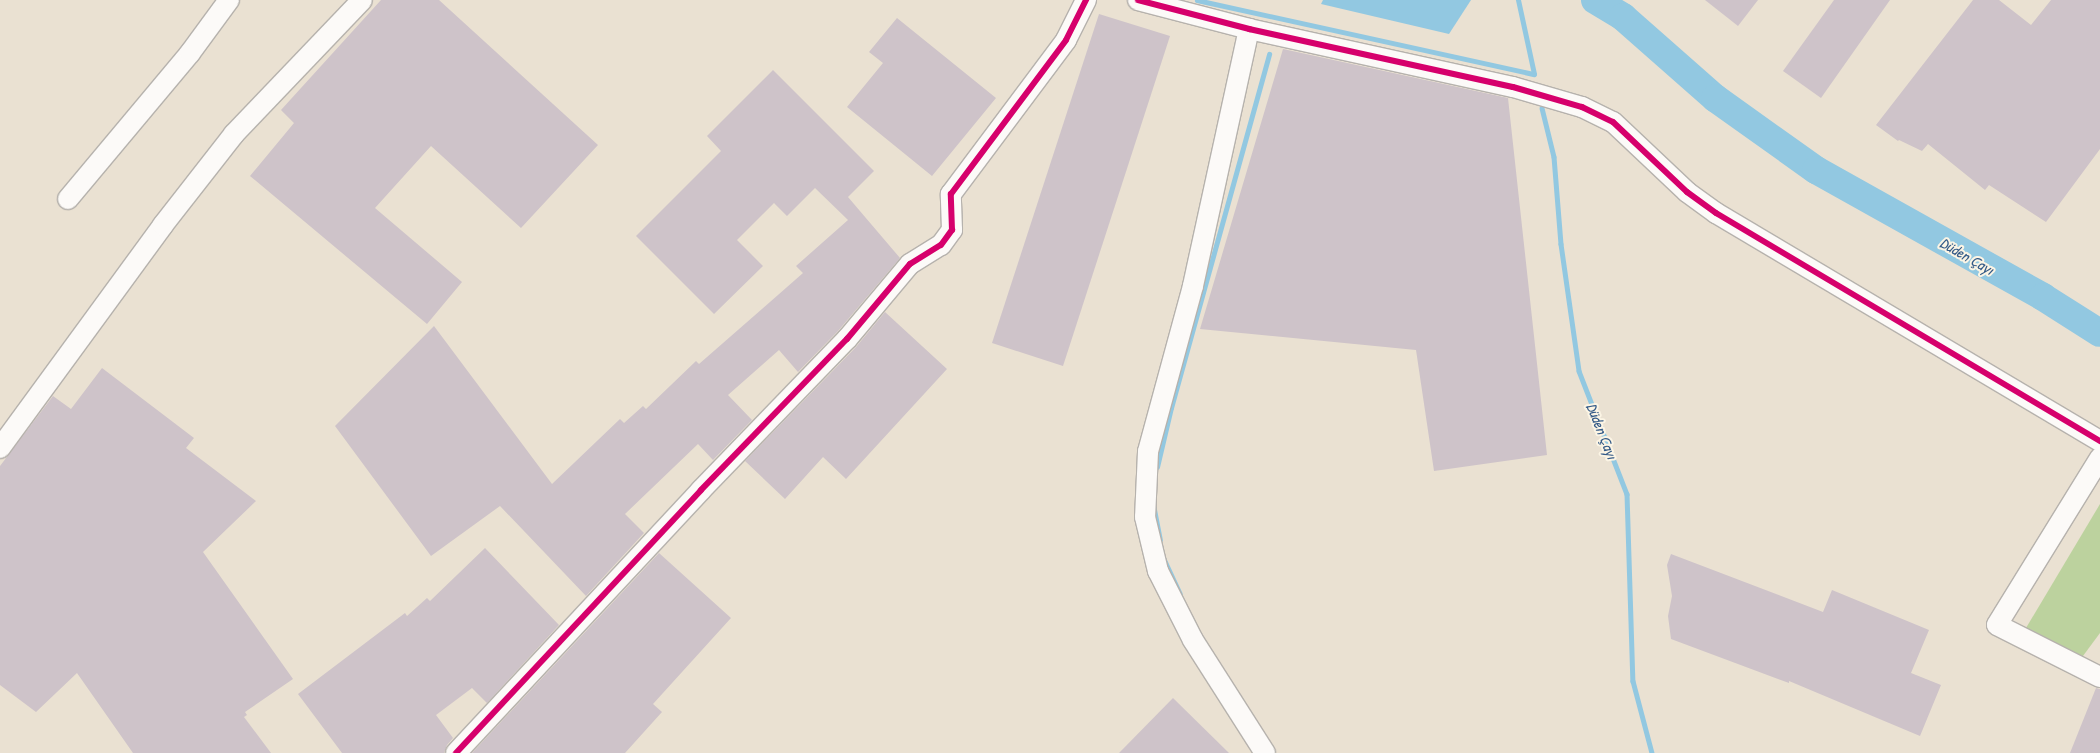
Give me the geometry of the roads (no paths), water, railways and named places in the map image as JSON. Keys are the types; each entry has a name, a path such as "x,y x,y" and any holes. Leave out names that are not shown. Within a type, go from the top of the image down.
{"street":[{"path":"68,199 190,53 229,0"},
{"path":"0,448 163,225 234,134 362,0"},
{"path":"456,753 702,490 847,339 910,264 941,245 952,230 951,194 1066,40 1086,0"},
{"path":"1138,0 1249,29 1513,87 1582,107 1613,122 1687,192 1716,212 2100,441"},
{"path":"1249,29 1193,286 1148,452 1145,517 1158,572 1189,632 1265,753"},
{"path":"2100,458 1997,625 2100,677"}],"water":[{"path":"1323,0 1471,0 1449,34 1321,4"}],"waterway":[{"path":"1197,0 1534,74 1518,0"},
{"name":"Düden Çayı","path":"1595,0 1623,17 1715,98 1816,170 2043,297 2100,333"},
{"path":"1157,467 1171,408 1269,54"},
{"name":"Düden Çayı","path":"1542,108 1554,157 1561,244 1579,371 1627,494 1633,681 1652,753"},
{"path":"1154,507 1160,539"},
{"path":"1164,559 1180,593"}]}
